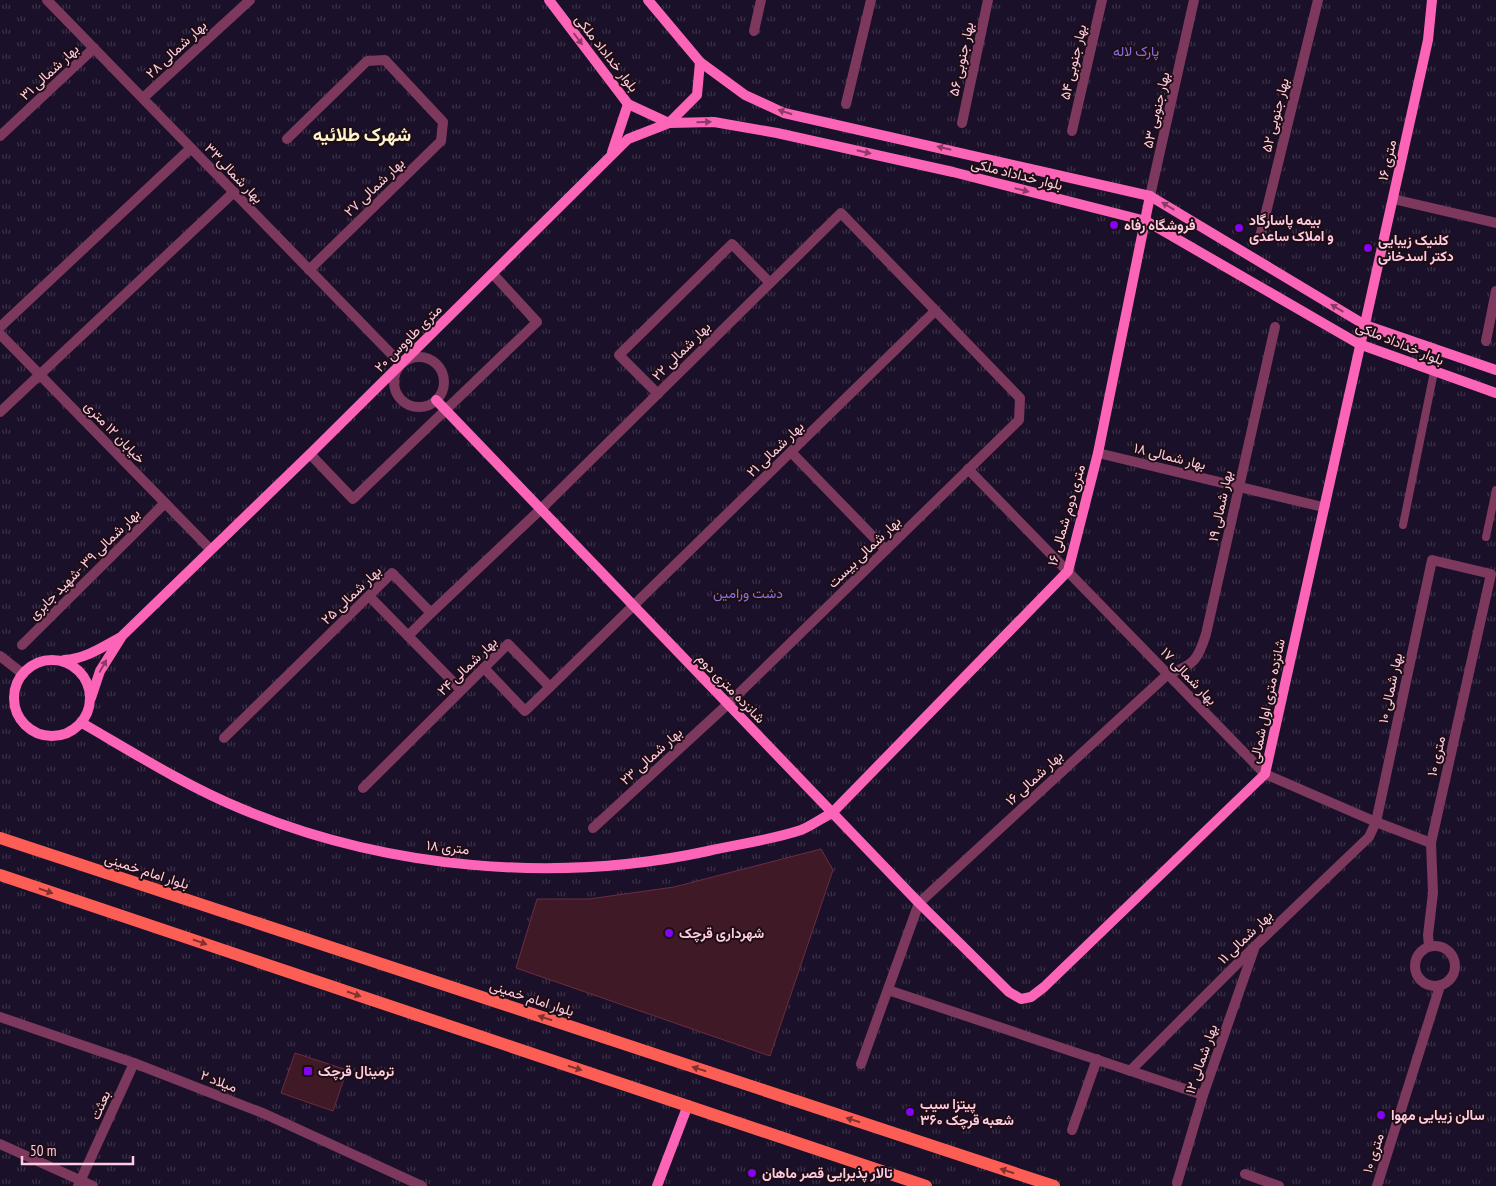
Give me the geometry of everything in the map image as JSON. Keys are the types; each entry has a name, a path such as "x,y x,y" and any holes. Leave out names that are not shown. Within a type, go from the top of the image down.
{"main road":[{"name":"بلوار امام خمینی","path":"0,838 1054,1186"},
{"path":"0,875 926,1186"}],"street":[{"name":"بهار شمالی۳۳","path":"47,0 401,364"},
{"name":"بهار شمالی ۲۸","path":"143,98 250,0"},
{"name":"بلوار خداداد ملکی","path":"648,0 700,62 745,95 784,113 1150,196 1365,325 1496,370"},
{"path":"754,31 761,0"},
{"path":"846,104 871,0"},
{"name":"بهار جنوبی ۵۶","path":"962,123 988,0"},
{"name":"بهار جنوبی ۵۴","path":"1072,131 1102,0"},
{"name":"بهار جنوبی ۵۳","path":"1150,196 1194,0"},
{"name":"بهار جنوبی ۵۲","path":"1260,237 1318,0"},
{"name":"۱۶ متری","path":"1365,325 1428,40 1432,0"},
{"name":"بلوار خداداد ملکی","path":"551,1 628,104 669,123 714,122 776,132 953,172 1146,221 1360,344 1496,393"},
{"name":"بهار شمالی ۳۱","path":"0,136 94,48"},
{"name":"بهار شمالی ۲۷","path":"287,139 367,61 385,60 442,122 441,141 309,270"},
{"name":"۲۰ متری طاووس","path":"91,698 100,671 122,636 493,274 628,138 669,123 697,95 700,62"},
{"path":"611,155 628,104"},
{"path":"0,327 191,148"},
{"path":"0,412 234,192"},
{"name":"۱۶ متری دوم شمالی","path":"832,813 1068,571 1098,453 1150,196"},
{"path":"1393,199 1496,224"},
{"name":"بهار شمالی ۲۲","path":"541,509 841,213 936,311"},
{"path":"658,394 619,355 732,244 770,283"},
{"path":"310,454 353,499 537,322 493,274"},
{"path":"1486,342 1496,291"},
{"name":"بهار شمالی بیست","path":"728,704 1019,420 1020,398 936,311"},
{"name":"بهار شمالی ۲۱","path":"634,606 936,311"},
{"name":"شانزده متری اول شمالی","path":"1009,992 1021,999 1031,997 1044,987 1266,774 1323,507 1365,325"},
{"name":"بهار شمالی ۱۹","path":"1168,674 1188,667 1200,655 1275,327"},
{"name":"خیابان ۱۲ متری","path":"0,334 210,549"},
{"path":"419,357 429,359 437,365 442,373 444,382 442,392 436,400 428,405 418,407 409,405 401,400 394,382 396,372 401,364 419,357"},
{"name":"شانزده متری دوم","path":"436,400 918,903 1009,992"},
{"path":"791,452 886,550"},
{"name":"بهار شمالی ۱۸","path":"1098,453 1323,507"},
{"name":"بهار شمالی ۱۷","path":"968,469 1266,774 1376,822 1431,843"},
{"name":"بهار شمالی ۳۹ -شهید جابری","path":"22,645 165,503"},
{"path":"408,636 541,509"},
{"name":"۱۰ متری","path":"1429,946 1428,935 1433,893 1431,843 1491,574 1432,560"},
{"name":"بهار شمالی ۱۰","path":"1376,822 1432,560"},
{"name":"بهار شمالی ۲۵","path":"224,738 392,573 431,613"},
{"path":"369,596 461,690"},
{"path":"484,668 525,711 634,606"},
{"name":"۲۰ متری طاووس","path":"59,660 75,659 89,654 122,636"},
{"name":"بهار شمالی ۲۴","path":"362,788 508,644 550,687"},
{"path":"0,656 23,674"},
{"path":"46,660 59,660 72,665 82,674 89,685 91,698 89,712 82,723 73,731 62,736 50,737 38,734 28,728 20,719 15,708 14,696 17,684 23,674 33,665 46,660"},
{"name":"بهار شمالی ۱۶","path":"918,903 1168,674"},
{"name":"بهار شمالی ۲۳","path":"593,828 728,704"},
{"name":"۱۸ متری","path":"82,723 149,762 242,809 333,840 434,861 552,869 672,859 801,830 832,813"},
{"name":"بهار شمالی ۱۱","path":"1130,1070 1255,946 1369,837 1376,822"},
{"path":"861,1064 918,903"},
{"name":"بهار شمالی ۱۲","path":"1177,1183 1204,1095 1255,946"},
{"path":"1429,946 1443,948 1453,957 1454,971 1452,977 1440,986 1427,985 1421,982 1415,971 1414,965 1419,953 1429,946"},
{"name":"۱۰ متری","path":"1377,1186 1440,986"},
{"path":"888,990 1204,1095"},
{"name":"میلاد ۲","path":"0,1017 134,1063 265,1114 422,1186"},
{"path":"1072,1130 1097,1059"},
{"name":"بعثت","path":"80,1183 134,1063"},
{"path":"657,1186 688,1106"},
{"path":"0,1144 80,1183 92,1186"},
{"path":"1245,1174 1279,1186"}],"lane":[{"path":"1403,524 1434,372"},
{"path":"1486,537 1496,490"}],"green space":[{"name":"دشت ورامین","path":"0,0 1496,0 1496,1186 0,1186"}],"building":[{"name":"شهرداری قرچک","path":"821,849 833,870 770,1056 516,968 537,899 589,899 674,887"},
{"path":"295,1053 347,1070 333,1111 281,1093"}],"place":[{"name":"فروشگاه رفاه","path":"1114,225"},
{"name":"بیمه پاسارگاد و املاک ساعدی","path":"1239,228"},
{"name":"کلنیک زیبایی دکتر اسدخانی","path":"1368,248"},
{"name":"شهرداری قرچک","path":"669,933"},
{"name":"ترمینال قرچک","path":"308,1071"},
{"name":"پیتزا سیب ۳۶۰ شعبه قرچک","path":"910,1112"},
{"name":"سالن زیبایی مهوا","path":"1381,1115"},
{"name":"تالار پذیرایی قصر ماهان","path":"752,1173"}],"district":[{"name":"شهرک طلائیه","path":"362,134"}],"park label":[{"name":"پارک لاله","path":"1136,51"}]}
